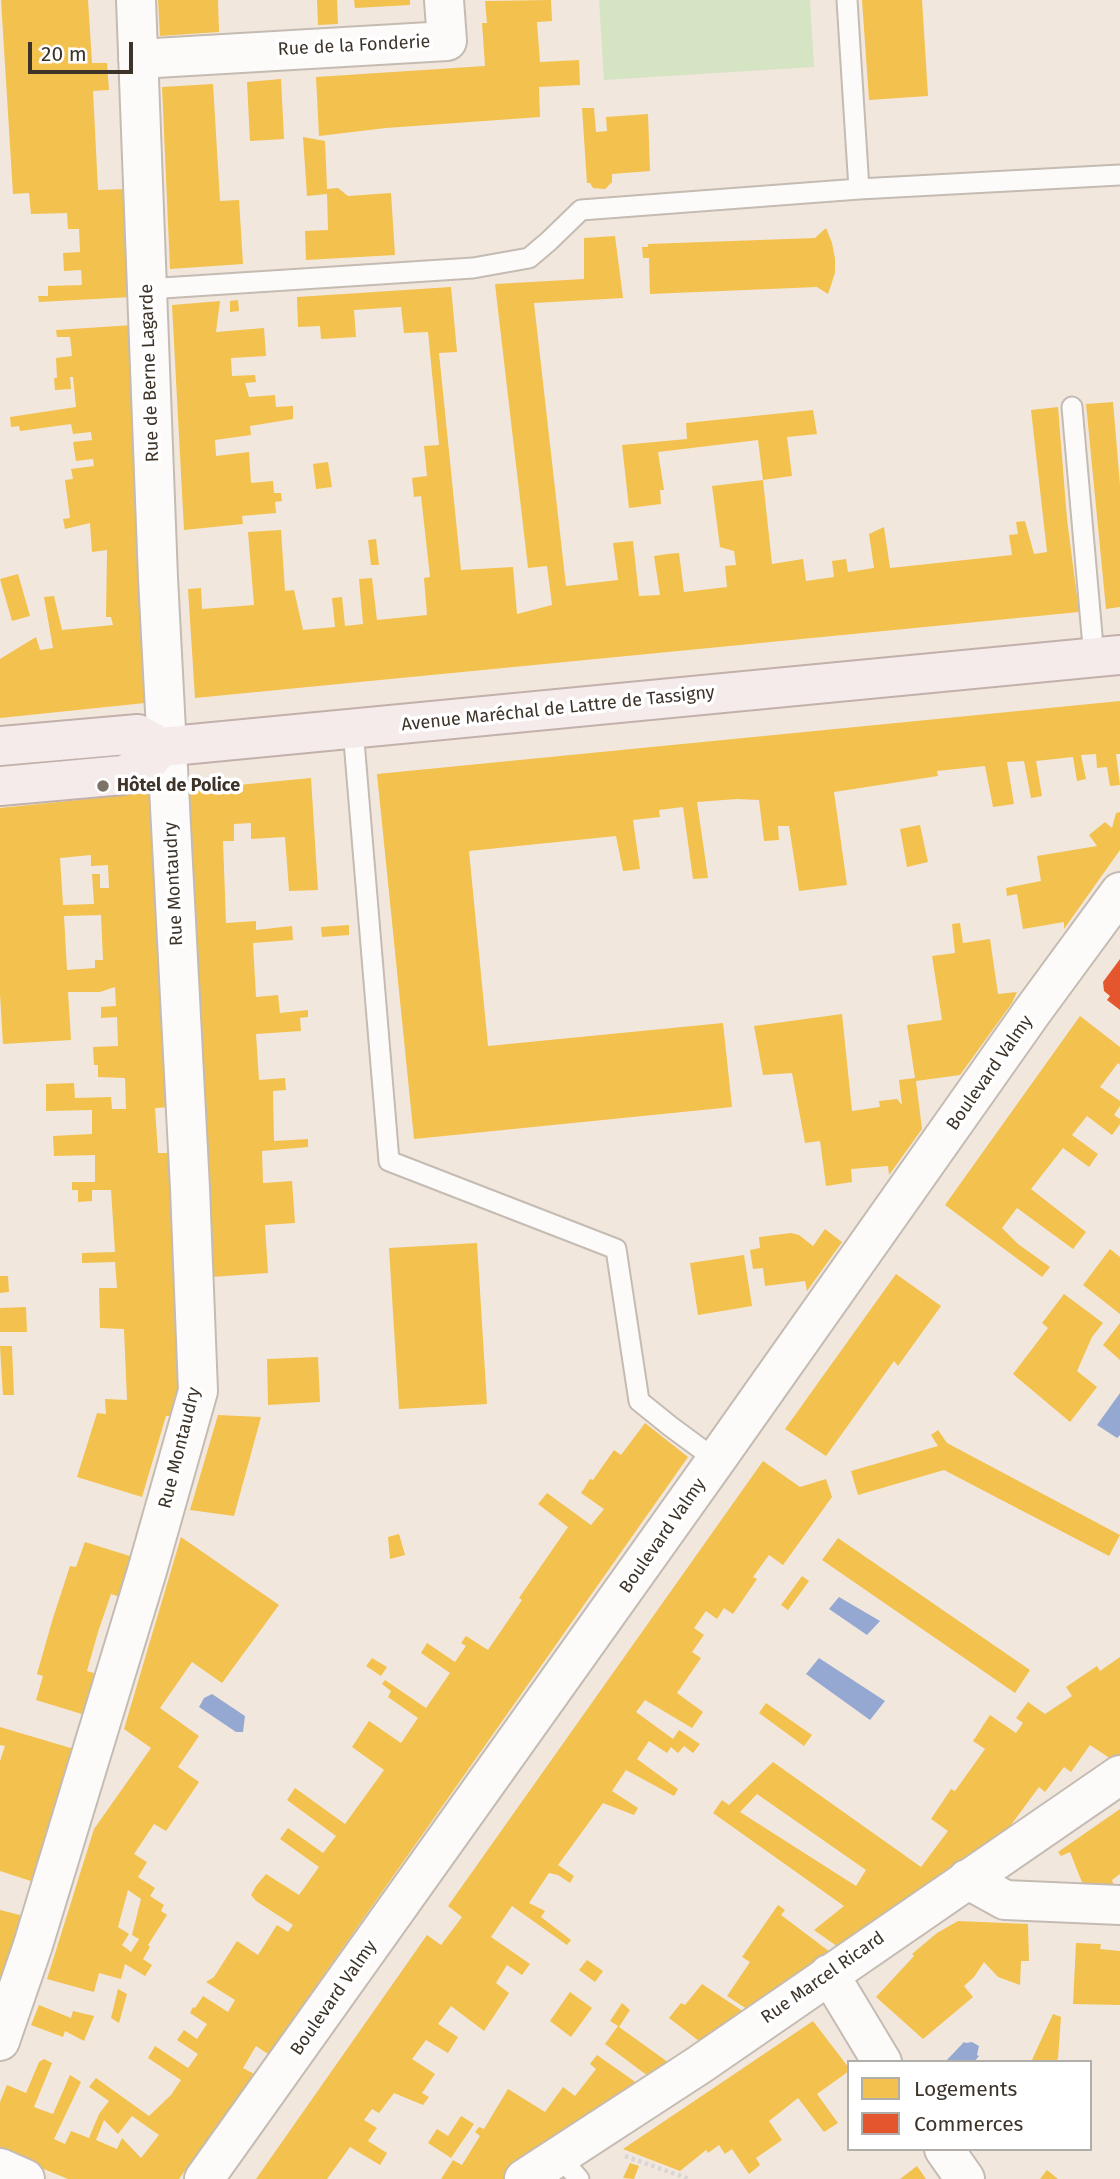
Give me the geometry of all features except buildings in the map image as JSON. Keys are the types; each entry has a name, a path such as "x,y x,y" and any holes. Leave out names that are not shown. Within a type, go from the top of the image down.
{"main road":[{"name":"Avenue Maréchal de Lattre de Tassigny","path":"0,746 138,734 164,747 1107,657"},
{"path":"0,786 123,775 145,765 164,747"}],"street":[{"name":"Rue de Berne Lagarde","path":"136,0 164,747"},
{"name":"Rue de la Fonderie","path":"138,59 447,41 444,0"},
{"name":"Rue Montaudry","path":"0,2041 50,1891 198,1391 164,747"},
{"name":"Boulevard Valmy","path":"204,2179 1032,1012 1120,892"},
{"name":"Rue Marcel Ricard","path":"524,2179 573,2159 699,2065 1120,1775"},
{"path":"967,1879 1005,1900 1120,1905"},
{"path":"829,1974 881,2060"},
{"path":"945,2151 965,2179"},
{"path":"0,2168 25,2179"}],"lane":[{"path":"846,0 859,189"},
{"path":"147,289 473,268 529,258 581,210 859,189 1120,175"},
{"path":"1072,407 1107,657"},
{"path":"353,729 389,1161 616,1249 639,1401 716,1460"}],"path":[{"path":"573,2159 689,2179"}],"green space":[{"path":"599,0 810,0 814,67 604,80"}],"water":[{"path":"1120,1393 1120,1435 1117,1438 1097,1425"},
{"path":"839,1597 880,1621 867,1635 829,1609"},
{"path":"819,1658 885,1701 870,1720 806,1674"},
{"path":"212,1694 245,1716 243,1732 236,1732 199,1707 204,1698"},
{"path":"964,2042 979,2046 979,2056 976,2060 947,2060"}],"place":[{"name":"Hôtel de Police","path":"103,786"}]}
